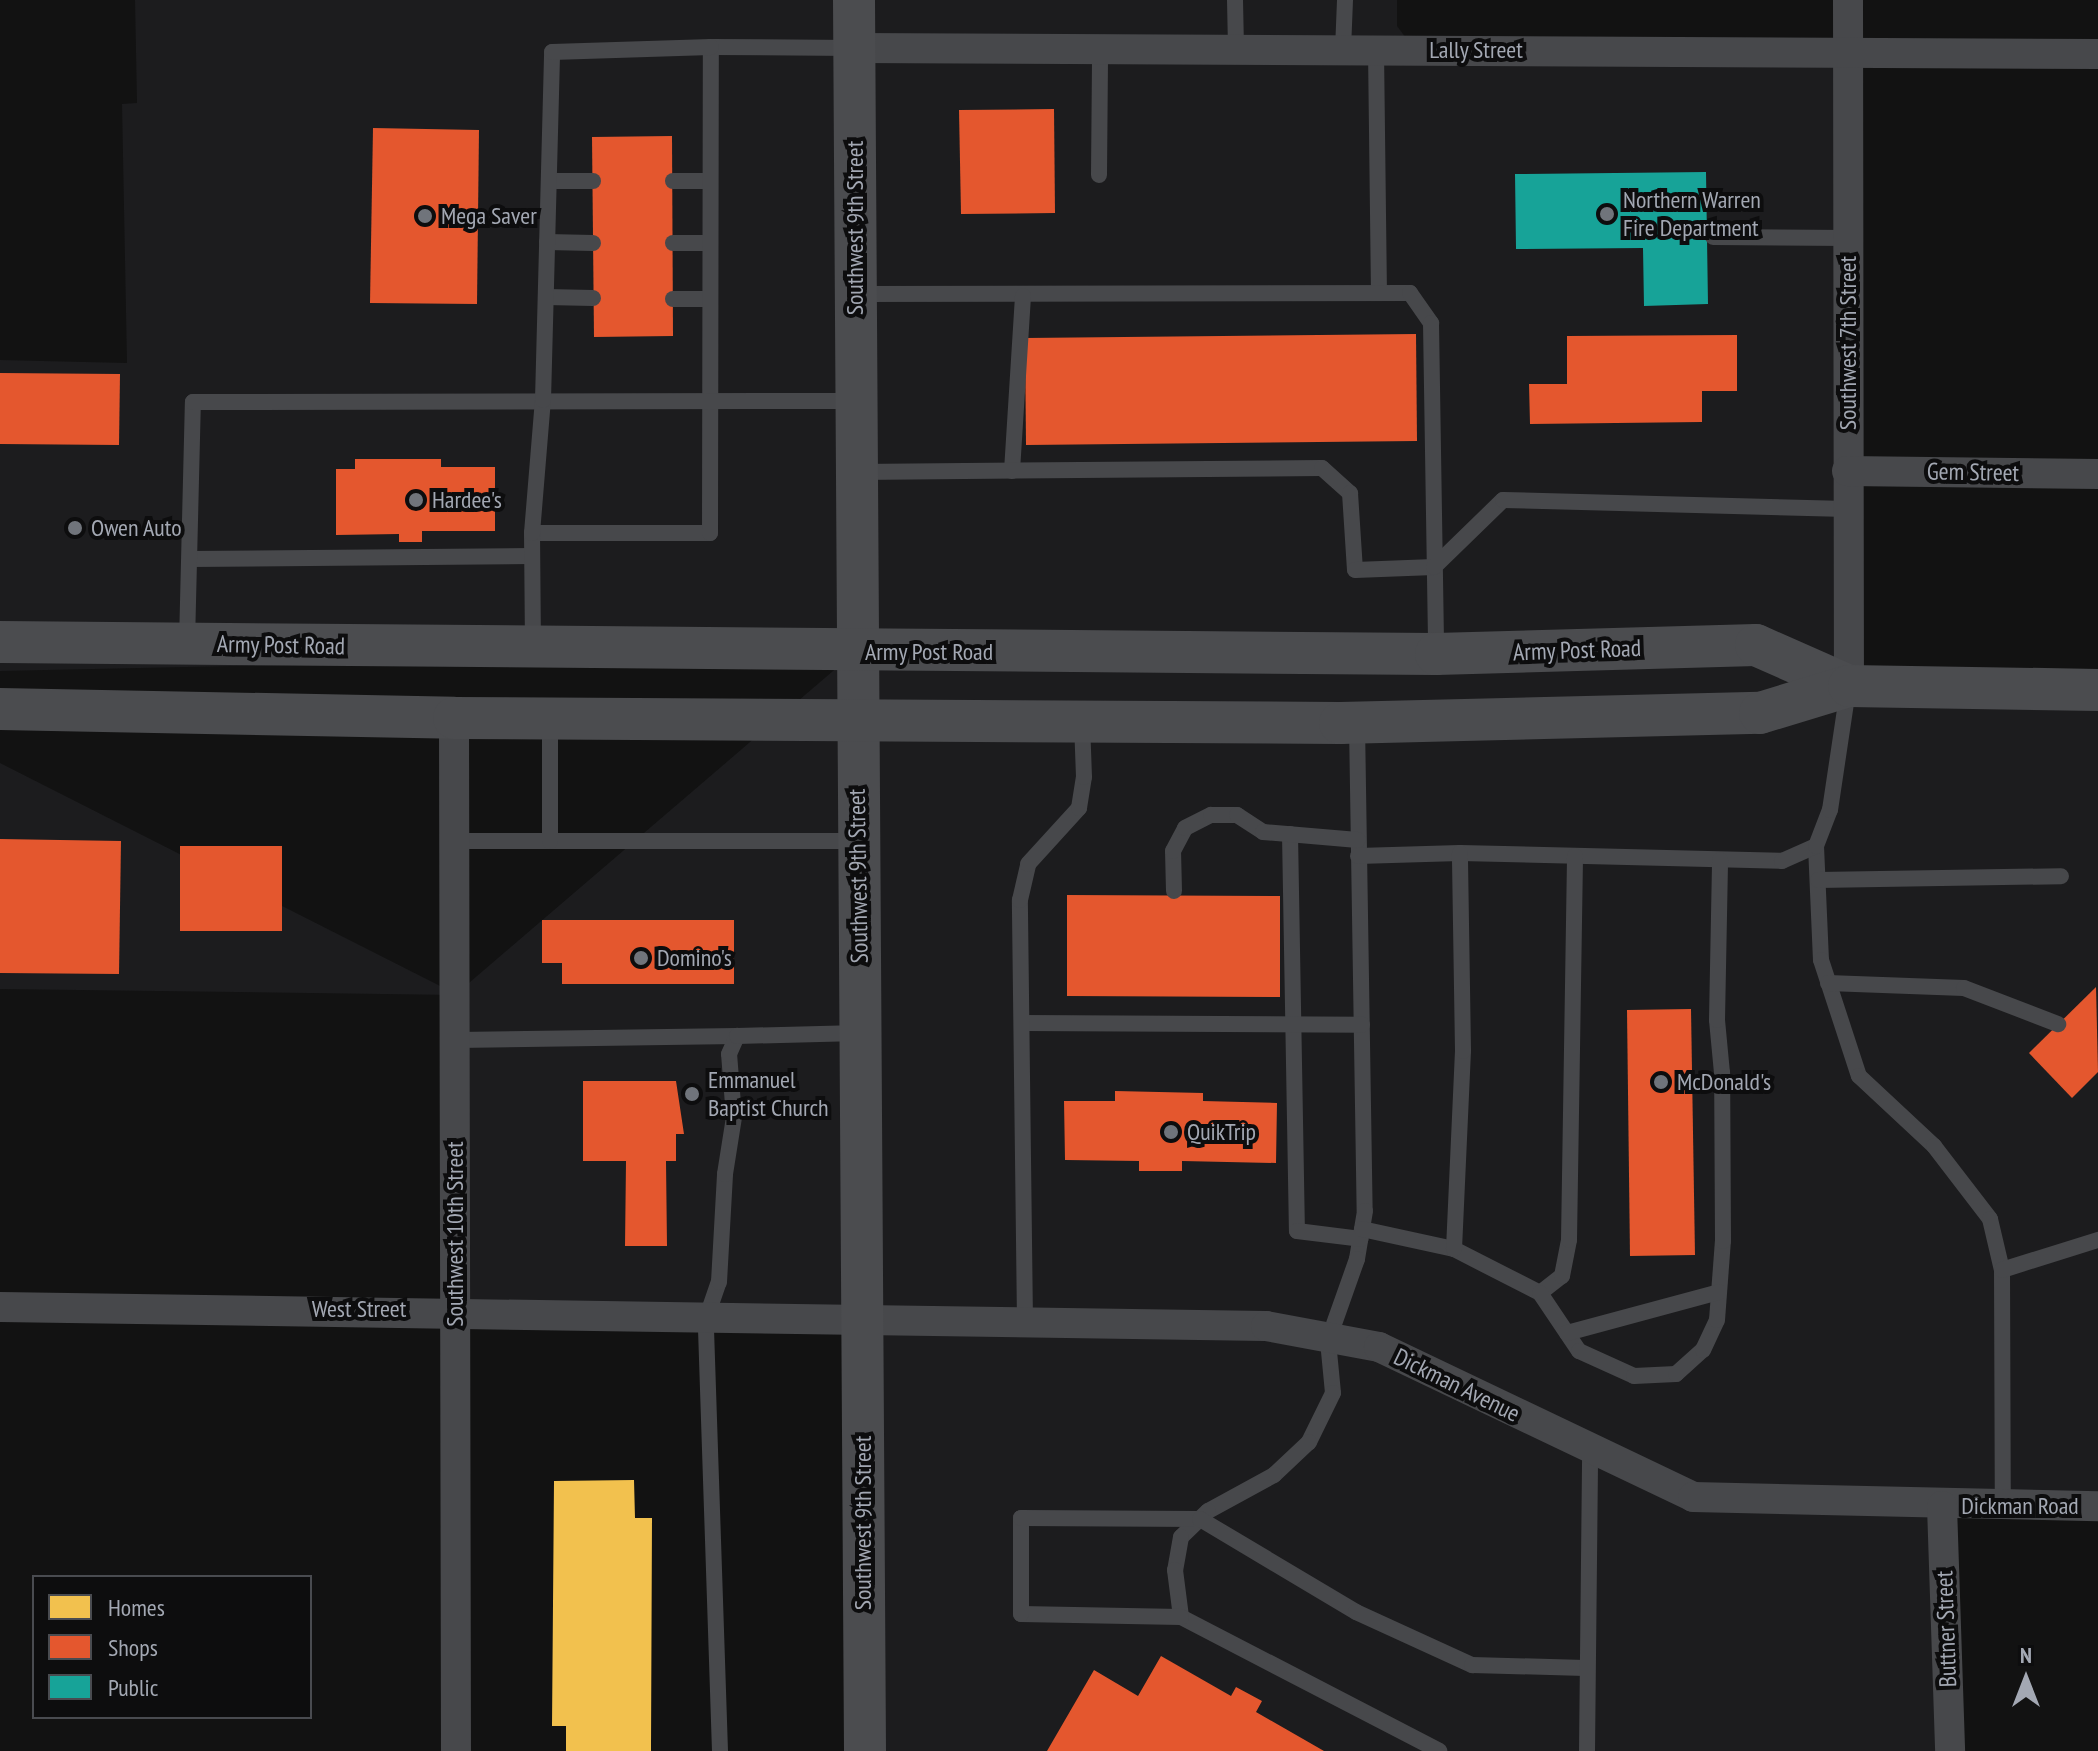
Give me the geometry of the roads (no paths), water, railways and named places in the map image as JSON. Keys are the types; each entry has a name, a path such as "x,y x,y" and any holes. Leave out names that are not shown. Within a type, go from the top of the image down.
{"main road":[{"name":"Southwest 9th Street","path":"854,0 855,652 865,1751"},
{"name":"Army Post Road","path":"0,642 855,652 1436,654 1756,645 1849,686"},
{"name":"Army Post Road","path":"0,709 454,718 1357,723 1760,713 1849,686 2098,690"}],"street":[{"name":"Southwest 7th Street","path":"1848,0 1849,686"},
{"name":"Lally Street","path":"855,48 2098,54"},
{"name":"Gem Street","path":"1847,471 2098,474"},
{"name":"Southwest 10th Street","path":"454,718 456,1751"},
{"name":"West Street","path":"0,1307 454,1310 862,1321"},
{"name":"Dickman Avenue","path":"862,1321 1266,1326 1328,1341 1379,1347 1590,1452 1693,1497 1942,1506"},
{"name":"Dickman Road","path":"1942,1506 2098,1506"},
{"name":"Buttner Street","path":"1942,1506 1950,1751"}],"lane":[{"path":"1235,0 1236,49"},
{"path":"1343,50 1345,0"},
{"path":"532,533 710,533 711,47"},
{"path":"533,649 532,533 543,400 552,52 711,47 855,48"},
{"path":"1099,175 1100,49"},
{"path":"1376,50 1379,293"},
{"path":"549,181 593,181"},
{"path":"673,181 710,181"},
{"path":"1713,237 1848,238"},
{"path":"547,242 593,243"},
{"path":"673,243 710,243"},
{"path":"855,294 1410,293 1431,323 1436,654"},
{"path":"1012,471 1023,296"},
{"path":"546,297 593,298"},
{"path":"673,299 710,299"},
{"path":"187,644 193,402 855,401"},
{"path":"855,472 1322,468 1350,493 1355,570 1434,567 1503,500 1847,509"},
{"path":"190,559 532,556"},
{"path":"1849,686 1830,810 1816,846 1821,960 1859,1076 1934,1146 1990,1219 2002,1270 2003,1506"},
{"path":"550,718 550,841"},
{"path":"1025,1322 1020,900 1028,864 1079,808 1084,777 1082,722"},
{"path":"1181,1617 1175,1570 1181,1537 1200,1519 1274,1475 1309,1442 1333,1393 1328,1341 1362,1234 1357,723"},
{"path":"1174,891 1173,851 1185,828 1211,815 1237,815 1263,832 1290,834 1358,848 1782,861 1816,846"},
{"path":"1290,834 1297,1231 1362,1234 1454,1249 1540,1293 1579,1351 1634,1376 1676,1374 1703,1350 1717,1320 1723,1241 1722,1073 1717,1020 1720,860"},
{"path":"455,841 857,841"},
{"path":"1454,1249 1463,1051 1460,853"},
{"path":"1540,1293 1562,1276 1569,1240 1575,856"},
{"path":"1818,880 2061,876"},
{"path":"1828,983 1935,984 1993,996 2058,1024"},
{"path":"1022,1023 1362,1025"},
{"path":"457,1040 859,1033"},
{"path":"720,1751 706,1319 719,1282 725,1174 734,1117 729,1054 737,1036"},
{"path":"2002,1270 2098,1240"},
{"path":"1567,1333 1719,1292"},
{"path":"1587,1751 1585,1668 1590,1452"},
{"path":"1439,1751 1181,1617 1021,1614 1021,1518 1200,1519 1356,1612 1472,1665 1585,1668"}],"place":[{"name":"Northern Warren Fire Department","path":"1607,214"},
{"name":"Mega Saver","path":"425,216"},
{"name":"Hardee's","path":"416,500"},
{"name":"Owen Auto","path":"75,528"},
{"name":"Domino's","path":"641,958"},
{"name":"McDonald's","path":"1661,1082"},
{"name":"Emmanuel Baptist Church","path":"692,1094"},
{"name":"QuikTrip","path":"1171,1132"}]}
